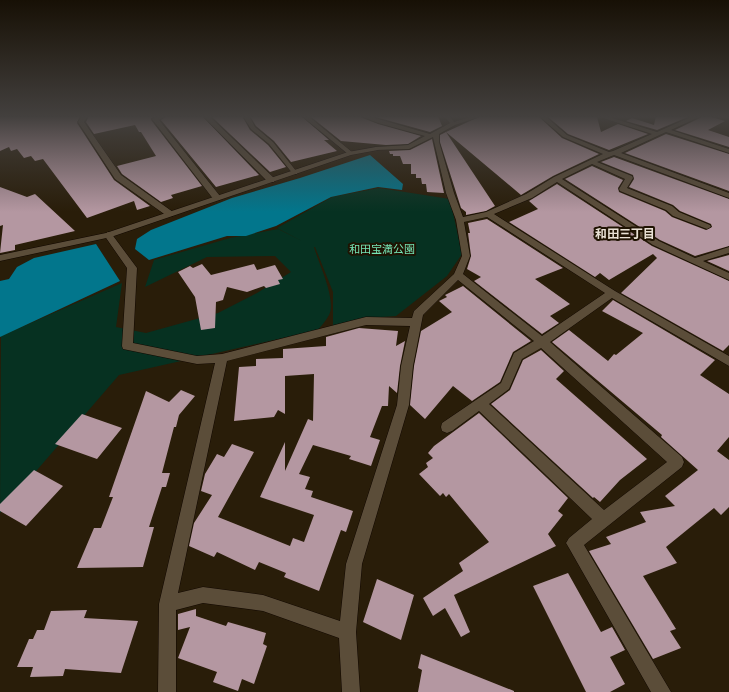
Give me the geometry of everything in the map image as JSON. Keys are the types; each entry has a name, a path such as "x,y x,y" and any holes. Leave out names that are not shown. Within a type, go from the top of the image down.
{"street":[{"path":"99,148 118,177 170,214"},
{"path":"178,148 216,198"},
{"path":"239,148 271,180"},
{"path":"275,148 295,173"},
{"path":"344,148 350,153"},
{"path":"0,258 108,235 295,173 350,153 388,148"},
{"path":"351,692 347,632 354,564 403,405 406,366 418,314 458,275 466,256 460,220 450,193 438,148"},
{"path":"598,148 729,196"},
{"path":"460,220 488,214 529,196 557,179 622,148"},
{"path":"592,162 629,178 623,189 670,208 676,214 707,227"},
{"path":"557,179 656,243 729,277"},
{"path":"488,214 612,294 729,362"},
{"path":"108,235 132,268 127,346 197,360 222,358 366,321 417,322"},
{"path":"694,261 729,250"},
{"path":"458,275 542,342 677,462 574,543 662,692"},
{"path":"447,427 505,386 518,356 542,342 612,294"},
{"path":"167,692 167,604 222,358"},
{"path":"480,404 604,520"},
{"path":"167,604 202,595 262,603 347,632"}],"green space":[{"name":"和田宝満公園","path":"379,188 450,199 462,254 447,276 396,316 367,318 333,327 333,292 314,247 331,300 329,315 318,330 119,375 0,513 1,336 122,283 116,327 146,333 218,313 257,293 291,272 275,256 207,257 145,287 154,260 230,238 278,229 302,241 277,228 332,197"}],"water":[{"path":"370,155 403,184 402,190 378,187 331,197 276,226 246,236 227,236 149,260 135,249 137,239 151,230 232,198"},
{"path":"96,244 120,281 0,337 0,281 9,279 17,267 34,258"}],"building":[{"path":"10,148 93,148 114,180 150,206 137,210 134,201 87,218 43,159 35,161 31,156 24,158 17,149 11,151"},
{"path":"151,148 173,148 202,186 171,195 173,198 161,202 122,174 117,166 156,156"},
{"path":"184,148 233,148 259,175 216,187"},
{"path":"245,148 271,148 286,167 270,172"},
{"path":"280,148 334,148 337,151 291,162"},
{"path":"413,148 434,148 444,193 427,192 426,184 422,184 421,178 416,178 416,174 411,174 411,164 403,164 400,156 393,156 393,154 390,154 389,151 410,150"},
{"path":"442,148 457,148 495,206 486,211 466,215 466,212 461,208"},
{"path":"465,148 586,148 599,154 553,176 521,195"},
{"path":"635,148 711,148 729,154 729,191 625,153"},
{"path":"614,157 729,199 729,246 695,256 660,240 565,179 592,166 623,180 618,188 619,192 665,211 672,217 706,230 712,227 711,224 680,211 673,205 629,187 634,179 633,175 601,162"},
{"path":"557,184 652,246 729,281 729,345 723,351 621,293 657,258 653,254 609,280 600,273 595,277 509,222 538,209 529,201"},
{"path":"0,187 27,197 35,194 75,231 15,245 15,250 0,253 3,225 0,226"},
{"path":"487,219 563,268 535,279 570,304 550,316 559,323 542,334 474,281 481,277 467,269 471,256 468,223"},
{"path":"729,255 729,271 707,261"},
{"path":"202,264 211,275 254,264 257,270 275,265 283,279 278,280 280,284 266,288 264,286 247,292 227,287 223,300 216,302 215,328 201,330 195,297 178,272 190,266 193,268"},
{"path":"463,286 531,341 513,352 500,382 472,401 453,386 425,419 410,405 414,366 421,331 452,312 439,301 447,297 445,295"},
{"path":"613,300 715,360 700,375 729,394 729,437 717,451 729,460 729,507 721,515 714,508 666,547 677,563 643,576 676,629 670,631 681,648 653,659 589,551 611,544 606,537 646,522 640,512 675,506 665,496 698,470 661,437 662,435 552,342 569,330 608,361 614,354 616,355 643,333 602,311"},
{"path":"359,328 398,331 396,346 405,341 397,393 389,386 388,406 382,406 370,437 380,440 371,466 349,459 351,456 313,445 299,474 310,477 305,489 313,491 311,497 353,511 346,532 341,530 319,591 284,577 286,573 259,562 255,570 217,552 214,557 189,546 194,523 212,495 201,491 205,474 217,454 224,457 232,444 254,452 218,517 290,546 293,538 304,542 314,515 260,497 285,442 285,471 308,419 313,421 314,374 285,376 285,414 278,410 274,417 234,421 239,367 256,366 256,359 283,358 283,349 326,346 326,337"},
{"path":"541,350 564,371 556,379 647,459 620,480 600,502 594,497 593,498 491,404 510,390 523,360"},
{"path":"181,390 195,396 179,415 176,427 174,427 162,473 170,473 166,487 162,487 149,527 154,527 143,567 77,568 94,528 101,528 113,497 109,497 146,391 169,402"},
{"path":"479,413 568,498 558,511 563,515 548,534 556,546 454,595 470,632 461,637 445,608 433,616 423,598 463,571 459,563 489,542 449,494 446,497 443,493 440,496 419,474 428,467 426,463 433,458 428,453 434,446"},
{"path":"82,414 122,428 97,459 55,444"},
{"path":"34,470 63,486 26,526 0,511 0,504"},
{"path":"568,573 601,632 612,627 625,650 610,657 625,684 610,692 586,692 533,586"},
{"path":"377,579 414,595 401,640 363,622"},
{"path":"196,609 196,616 226,626 228,622 266,633 263,644 267,646 254,684 242,679 238,691 213,682 217,672 178,658 190,627 178,630 178,614"},
{"path":"87,610 84,618 138,621 121,673 65,669 63,676 30,677 33,667 17,667 29,639 33,639 37,630 44,630 51,611"},
{"path":"421,654 514,692 418,692 422,670 418,668"}],"district":[{"name":"和田三丁目","path":"625,233"}]}
